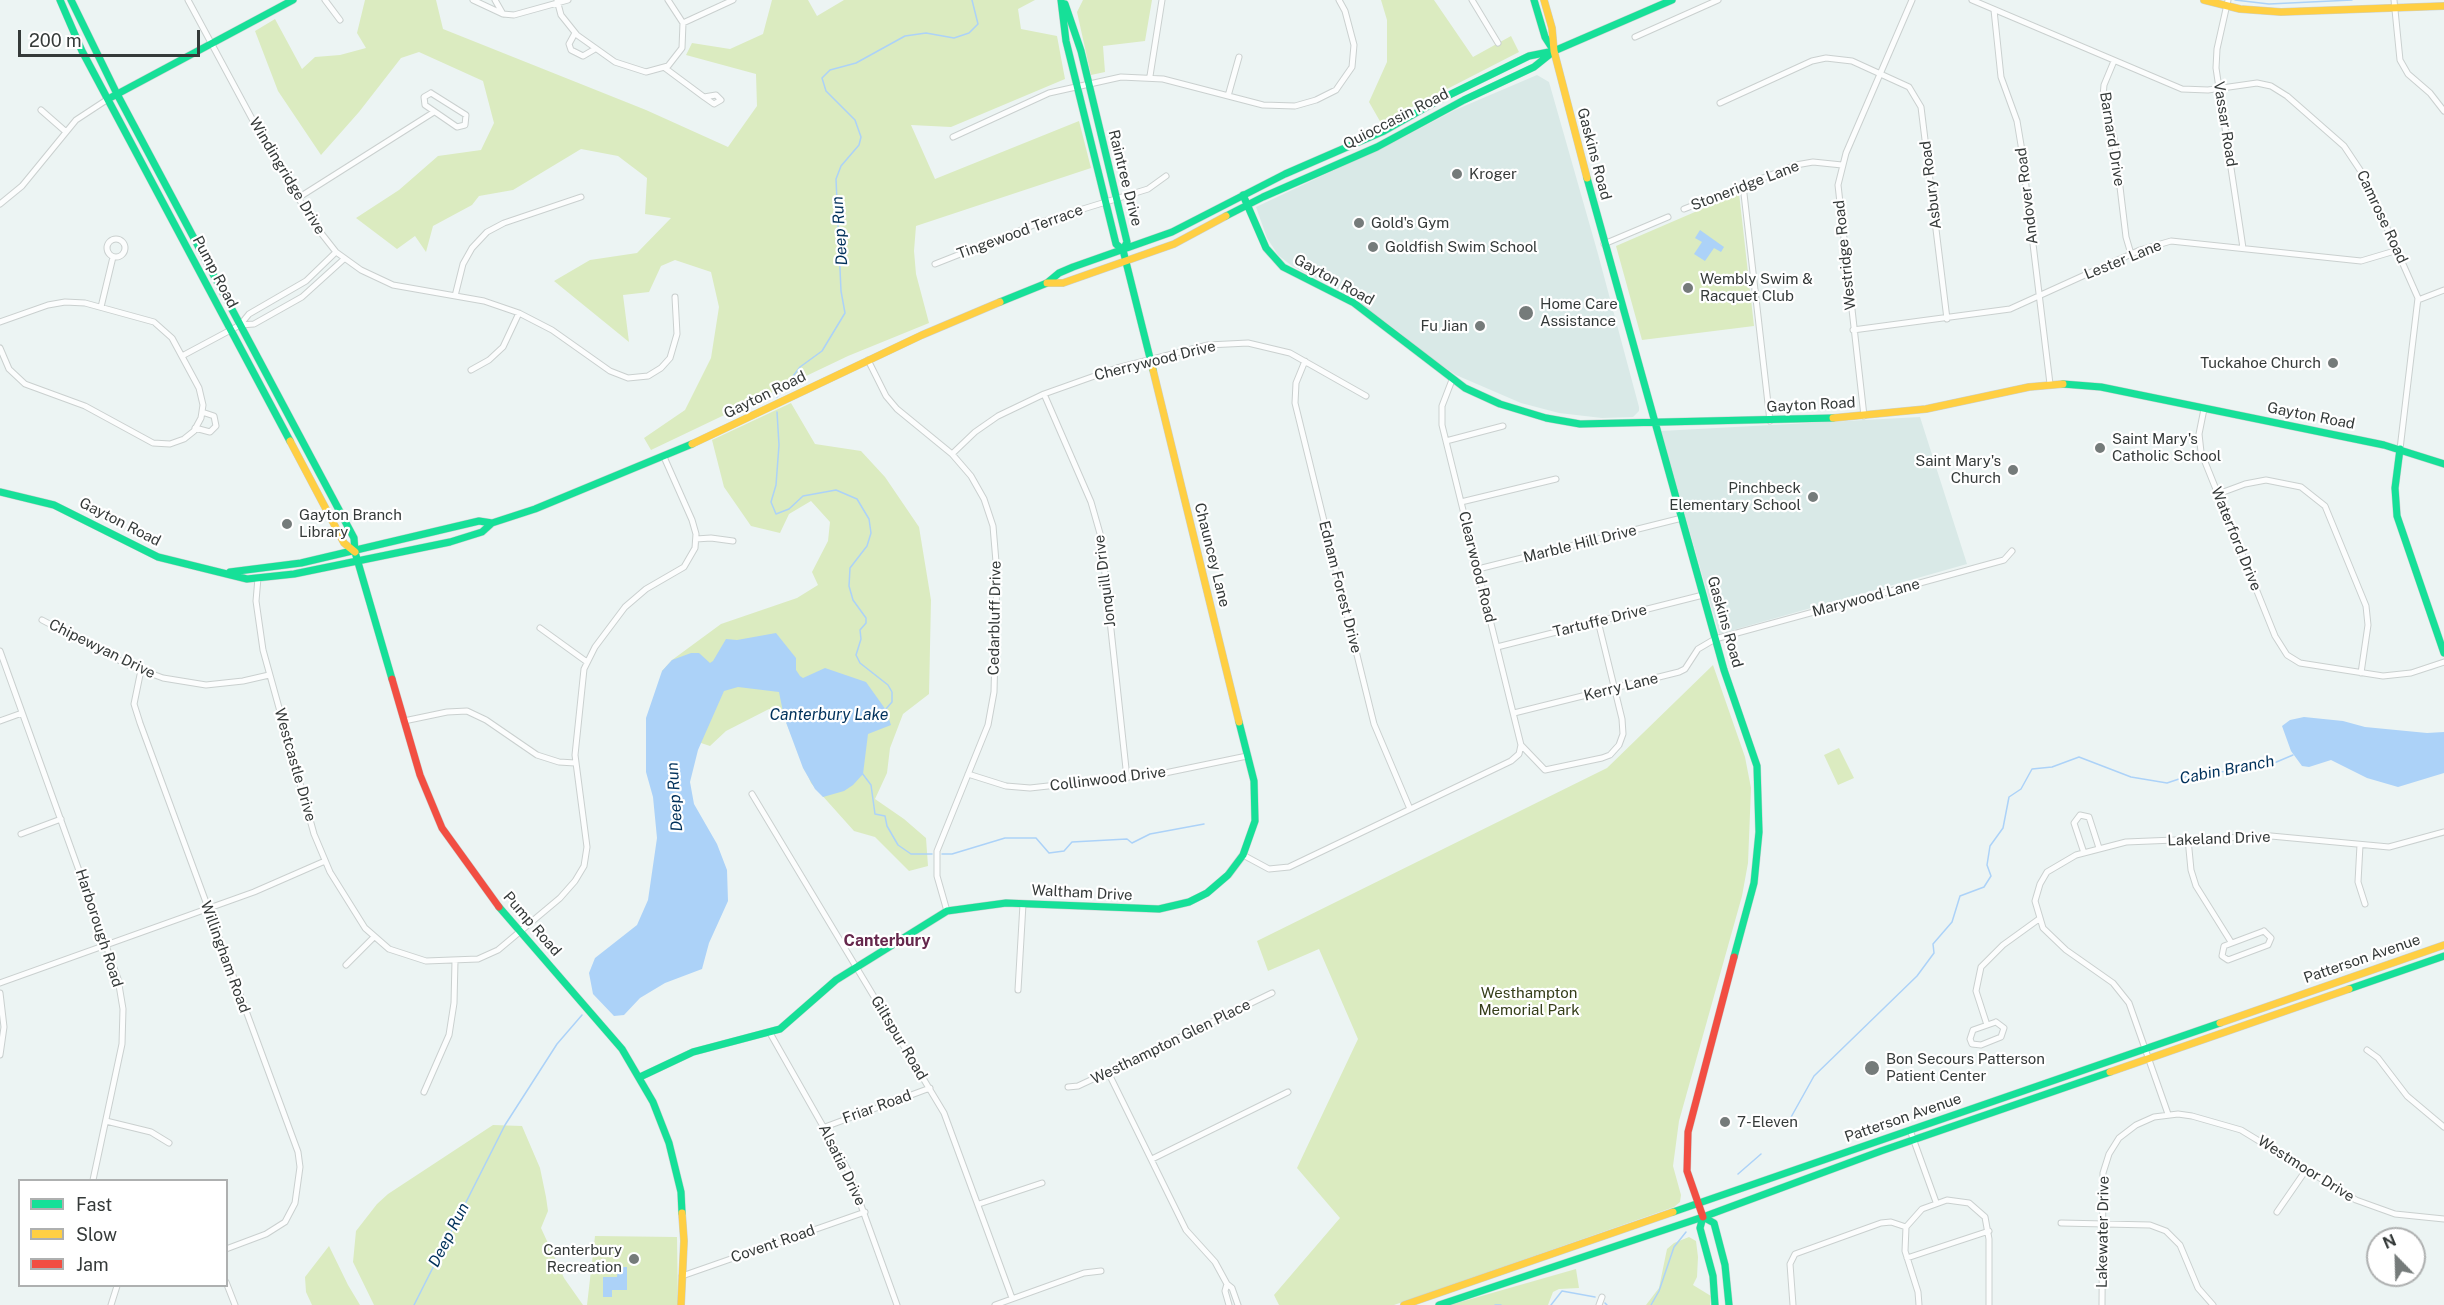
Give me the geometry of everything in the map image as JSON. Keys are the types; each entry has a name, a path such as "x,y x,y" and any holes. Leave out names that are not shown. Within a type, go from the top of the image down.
{"main road":[{"name":"Pump Road","path":"60,0 108,99 344,543 355,552"},
{"name":"Pump Road","path":"71,0 117,94 354,538 355,552 423,784 449,840 484,890 622,1049 640,1077 665,1131 677,1172 683,1217 681,1305"},
{"path":"108,99 293,0"},
{"name":"Raintree Drive","path":"1062,0 1077,37 1127,242 1123,250 1116,244 1066,41 1062,0"},
{"name":"Gaskins Road","path":"1534,0 1545,37 1554,51"},
{"name":"Gaskins Road","path":"1544,0 1553,35 1554,51 1604,244 1715,639 1757,766 1759,832 1754,883 1689,1122 1687,1163 1703,1217"},
{"name":"Quioccasin Road","path":"1243,195 1384,131 1439,100 1529,56 1554,51 1672,0"},
{"path":"2204,0 2281,12 2394,3 2444,6"},
{"name":"Quioccasin Road","path":"1248,206 1377,147 1464,100 1534,67 1554,51"},
{"name":"Gayton Road","path":"0,492 54,505 158,557 187,566 230,572 247,579 359,561 459,539 482,532 492,523 535,509 664,457 868,360 1047,283 1059,273 1172,232 1243,195 1266,248 1283,267 1353,303 1452,380 1500,404 1546,418 1591,424 1655,424 1864,416 1928,408 2050,384 2101,387 2400,449 2444,464"},
{"name":"Gayton Road","path":"1047,283 1063,283 1174,244 1248,206"},
{"name":"Chauncey Lane","path":"1123,250 1256,791 1253,833 1243,855"},
{"path":"2400,449 2395,488 2397,516 2444,654"},
{"name":"Gayton Road","path":"230,572 239,569 283,566 355,552 479,521 492,523"},
{"name":"Waltham Drive","path":"640,1077 693,1052 770,1033 785,1026 826,988 855,966 947,911 994,904 1148,910 1171,907 1199,898 1213,889 1243,855"},
{"name":"Patterson Avenue","path":"1404,1305 2444,945"},
{"name":"Patterson Avenue","path":"1439,1305 1703,1217 1914,1140 2444,956"},
{"path":"1715,1305 1713,1276 1700,1228 1703,1217 1714,1223 1727,1273 1730,1305"}],"street":[{"name":"Windingridge Drive","path":"188,0 262,140 298,198 336,252 344,259 393,285 484,301 519,313 552,330 610,371 634,379 656,372 670,358 677,334 675,297"},
{"path":"325,0 340,20"},
{"path":"473,0 503,14 514,15 568,0"},
{"path":"495,0 503,14"},
{"path":"683,23 733,0"},
{"path":"1150,76 1162,0"},
{"path":"953,137 1033,99 1088,83 1120,77 1150,76 1282,107 1308,103 1336,90 1349,74 1354,54 1345,11 1339,0"},
{"path":"1472,0 1498,43"},
{"path":"1635,37 1718,0"},
{"name":"Westridge Road","path":"1864,416 1838,199 1842,165 1912,0"},
{"name":"Camrose Road","path":"1972,0 2182,89 2198,91 2257,83 2271,86 2336,138 2351,154 2364,176 2418,300 2400,449"},
{"path":"557,2 561,15 575,33 595,49 637,71 654,72 665,68 675,60 682,48 683,23 671,1"},
{"name":"Vassar Road","path":"2227,3 2217,50 2220,88 2243,248"},
{"path":"2394,3 2397,52 2402,65 2444,111"},
{"name":"Andover Road","path":"1994,10 2001,77 2017,121 2050,384"},
{"path":"575,33 569,44 571,50 583,56 595,49"},
{"path":"1228,96 1239,57"},
{"name":"Asbury Road","path":"1720,103 1812,61 1826,58 1852,61 1909,87 1917,96 1922,107 1947,319"},
{"name":"Barnard Drive","path":"2114,61 2104,85 2103,96 2114,136 2126,237 2131,254"},
{"path":"665,68 704,98"},
{"path":"431,93 466,115 466,123 457,127 434,112 424,103 426,95 431,93"},
{"path":"0,204 22,186 65,131 86,112 108,99"},
{"path":"41,110 65,131"},
{"path":"298,198 434,112"},
{"name":"Stoneridge Lane","path":"1684,209 1796,165 1813,162 1842,165"},
{"name":"Tingewood Terrace","path":"934,264 1044,221 1156,186 1166,176"},
{"path":"1743,185 1770,421"},
{"path":"455,296 463,264 472,248 487,232 504,223 581,197"},
{"path":"1604,244 1668,217"},
{"name":"Lester Lane","path":"1853,330 2010,309 2131,254 2171,241 2361,261 2398,250"},
{"path":"182,356 240,325 249,314 306,281 336,252"},
{"path":"101,307 113,257"},
{"path":"240,325 254,324 302,297 344,259"},
{"path":"2418,300 2444,290"},
{"path":"0,322 56,303 75,302 154,322 172,338 182,356 199,388 203,405 202,412 195,428 176,442 153,443 85,406 25,384 9,369 0,348"},
{"path":"471,370 489,360 503,347 519,313"},
{"name":"Cherrywood Drive","path":"952,454 975,432 998,416 1044,394 1093,376 1208,345 1234,343 1272,347 1305,361 1366,396"},
{"name":"Cedarbluff Drive","path":"868,360 886,396 897,409 952,454 971,476 984,498 993,526 996,546 993,700 988,725 937,851 937,876 947,911"},
{"name":"Ednam Forest Drive","path":"1305,361 1296,383 1295,403 1371,715 1410,809"},
{"name":"Clearwood Road","path":"1410,809 1511,761 1520,754 1521,745 1446,441 1441,413 1452,380"},
{"name":"Jonquill Drive","path":"1044,394 1091,502 1101,537 1127,778"},
{"name":"Waterford Drive","path":"2204,409 2200,445 2217,494 2282,649 2297,661 2361,673"},
{"path":"195,428 210,432 216,426 214,416 202,412"},
{"path":"1446,441 1503,426"},
{"path":"540,628 587,662 625,607 646,589 687,564 695,548 696,539 692,520 664,457"},
{"path":"1461,502 1556,479"},
{"path":"2217,494 2245,484 2266,480 2301,487 2325,506 2366,606 2368,625 2361,673 2400,675 2444,662"},
{"name":"Marble Hill Drive","path":"1478,569 1682,518"},
{"path":"696,539 711,538 733,542"},
{"name":"Marywood Lane","path":"1715,639 2004,560 2012,550"},
{"name":"Westcastle Drive","path":"258,578 257,619 269,675 314,834 325,861 365,928 389,949 412,958 454,961 489,955 568,890 585,861 587,847 575,763 578,718 587,662"},
{"name":"Tartuffe Drive","path":"1497,647 1703,595"},
{"name":"Chipewyan Drive","path":"42,620 141,670 181,682 206,685 243,681 269,675"},
{"path":"1521,745 1545,770 1610,755 1619,745 1623,734 1598,621"},
{"name":"Kerry Lane","path":"1514,713 1682,671 1698,649 1715,639"},
{"name":"Harborough Road","path":"0,651 118,979 123,1024 120,1054 93,1179"},
{"name":"Willingham Road","path":"141,670 134,704 207,909 298,1152 299,1180 292,1212 278,1228 228,1248"},
{"path":"404,721 447,711 467,711 486,720 537,755 558,762 575,763"},
{"path":"0,721 22,713"},
{"name":"Collinwood Drive","path":"968,774 1015,788 1165,773 1247,756"},
{"name":"Giltspur Road","path":"752,794 951,1126 1012,1298"},
{"path":"1243,855 1269,869 1282,870 1410,809"},
{"path":"2084,853 2074,823 2080,815 2089,817 2099,848"},
{"path":"21,834 61,819"},
{"name":"Lakeland Drive","path":"2039,919 2035,902 2040,884 2056,865 2099,848 2126,842 2271,837 2395,847 2444,832"},
{"path":"2188,839 2191,870 2196,886 2230,942"},
{"path":"2361,845 2358,882 2365,904"},
{"path":"0,983 207,909 325,861"},
{"path":"1018,990 1023,904"},
{"path":"1987,1024 1976,991 1981,967 2003,945 2039,919 2043,928 2066,950 2113,982 2128,1003 2169,1114"},
{"path":"2264,931 2271,938 2268,945 2226,959 2221,951 2230,942 2264,931"},
{"path":"346,965 374,937"},
{"path":"424,1092 449,1035 454,1003 454,961"},
{"path":"0,993 4,1027 0,1055"},
{"name":"Westhampton Glen Place","path":"1068,1087 1078,1086 1272,993"},
{"path":"2000,1023 2004,1030 2003,1036 1981,1045 1972,1044 1970,1038 1973,1030 1987,1024 2000,1023"},
{"name":"Alsatia Drive","path":"770,1033 849,1172 897,1305"},
{"path":"2367,1050 2378,1058 2407,1096 2444,1127"},
{"path":"1108,1072 1186,1230 1215,1262 1227,1284 1232,1288 1238,1305"},
{"name":"Friar Road","path":"825,1127 930,1088"},
{"path":"1152,1159 1288,1092"},
{"name":"Westmoor Drive","path":"2169,1114 2211,1120 2241,1130 2346,1195 2377,1209 2415,1218 2444,1219"},
{"name":"Lakewater Drive","path":"2102,1305 2103,1173 2109,1154 2120,1138 2136,1125 2154,1117 2169,1114"},
{"path":"106,1121 151,1132 170,1143"},
{"path":"1910,1130 1936,1202"},
{"path":"2277,1212 2306,1170"},
{"path":"979,1204 1042,1183"},
{"path":"1919,1305 1904,1244 1906,1227 1916,1214 1936,1202 1954,1200 1969,1203 1981,1212 1989,1231 1989,1305"},
{"name":"Covent Road","path":"682,1276 864,1212"},
{"path":"1793,1305 1790,1264 1795,1254 1885,1222 1906,1227"},
{"path":"2061,1223 2150,1225 2166,1231 2180,1245 2198,1288 2213,1305"},
{"path":"1907,1258 1989,1231"},
{"path":"994,1305 1084,1273 1101,1271"},
{"path":"1227,1284 1225,1291 1229,1305"},
{"path":"111,1305 117,1287"},
{"path":"228,1287 235,1305"},
{"path":"1599,1305 1602,1297"}],"shaded area":[{"path":"1537,75 1549,82 1598,254 1639,407 1639,411 1633,417 1602,418 1559,413 1521,403 1456,375 1420,351 1399,332 1345,293 1292,266 1278,255 1267,238 1256,207 1400,139 1455,110"},
{"name":"Pinchbeck Elementary School","path":"1920,417 1967,564 1719,634 1661,431"}],"green space":[{"path":"365,0 436,0 443,29 646,110 728,147 757,106 756,74 686,55 692,43 730,49 763,34 772,0 808,0 817,16 844,0 1035,0 1018,9 1021,29 1057,36 1065,79 951,127 911,125 935,179 1079,121 1091,168 916,226 914,251 916,274 929,323 848,356 651,450 644,438 685,410 711,358 719,307 711,272 675,260 661,266 649,292 623,295 629,342 554,281 590,260 637,253 671,218 645,214 647,178 618,156 581,149 513,190 479,196 472,205 433,226 426,252 415,236 397,249 356,218 399,190 438,156 481,150 494,123 483,81 419,52 401,58 359,112 321,155 278,91 255,31 275,19 302,69 315,57 340,55 366,48 357,33"},
{"path":"1083,0 1152,0 1145,41 1103,46 1105,72 1091,75 1077,12"},
{"path":"1381,0 1434,0 1473,57 1511,36 1519,52 1381,123 1369,102 1387,62 1387,20"},
{"name":"Wembly Swim & Racquet Club","path":"1739,193 1754,326 1642,340 1616,246"},
{"path":"791,403 815,444 861,451 885,477 919,527 931,600 929,694 903,714 890,748 887,773 875,799 926,838 928,866 909,871 875,837 854,831 811,783 784,717 769,709 726,731 710,746 701,743 662,671 672,660 721,624 797,598 818,585 812,572 828,541 830,522 811,501 789,514 780,533 751,526 724,487 712,440"},
{"name":"Westhampton Memorial Park","path":"1713,665 1745,757 1751,788 1748,863 1742,896 1679,1121 1673,1166 1681,1195 1680,1202 1674,1207 1394,1305 1279,1305 1274,1295 1340,1218 1297,1168 1358,1039 1319,949 1268,971 1257,941 1607,768"},
{"path":"1839,748 1854,778 1838,785 1824,755"},
{"path":"493,1125 522,1126 540,1168 546,1197 548,1211 541,1228 564,1278 583,1305 374,1305 353,1262 356,1231 388,1194"},
{"name":"Canterbury Recreation","path":"595,1236 677,1237 678,1305 587,1305"},
{"path":"1689,1237 1696,1241 1698,1257 1697,1277 1693,1285 1711,1296 1710,1305 1646,1305 1659,1288 1667,1249 1674,1243"},
{"path":"329,1246 360,1305 312,1305 306,1292 305,1277"},
{"path":"1576,1269 1579,1288 1559,1289 1553,1292 1548,1305 1450,1305"}],"water":[{"path":"1700,230 1724,247 1721,252 1714,248 1705,261 1694,254 1702,242 1695,238"},
{"name":"Canterbury Lake","path":"776,633 796,658 796,670 800,676 803,678 825,668 866,682 886,710 891,725 868,734 863,774 853,785 844,791 823,797 815,789 803,768 784,717 779,692 738,687 724,691 698,750 690,782 694,804 717,844 727,870 728,901 709,943 702,969 665,983 640,998 624,1015 614,1016 593,994 589,973 595,958 637,925 648,900 657,838 653,797 646,772 646,718 662,671 672,660 691,653 699,653 710,663 726,639 737,640"},
{"path":"2304,717 2343,721 2365,727 2427,733 2444,732 2444,773 2398,787 2367,778 2331,760 2309,767 2302,766 2291,751 2282,726 2290,720"},
{"path":"618,1267 627,1267 627,1290 612,1290 612,1297 603,1297 603,1277 617,1277"}],"waterway":[{"name":"Deep Run","path":"777,397 800,367 822,351 845,313 841,291 836,179 841,166 859,145 861,137 855,120 826,91 822,78 830,70 856,63 905,36 926,33 954,38 969,33 978,24 972,0"},
{"path":"2235,0 2269,4 2352,0"},
{"name":"Deep Run","path":"777,412 779,445 776,485 771,502 776,514 789,509 803,496 836,490 857,499 869,519 871,533 867,546 850,568 849,586 853,600 866,618 866,623 860,630 861,639 856,655 860,663 888,685 892,692 892,702 885,710"},
{"name":"Cabin Branch","path":"1790,1119 1814,1076 1917,976 1934,953 1933,944 1952,922 1960,896 1984,887 1991,876 1987,865 1990,846 2003,828 2009,797 2021,789 2032,769 2052,767 2079,757 2131,777 2167,783 2197,773 2236,771 2243,765 2267,766 2293,755"},
{"path":"862,773 871,785 875,814 885,816 887,826 898,845 911,854 932,854"},
{"path":"942,854 952,854 1005,838 1036,838 1049,853 1064,851 1072,842 1127,839 1132,843 1150,834 1204,824"},
{"name":"Deep Run","path":"414,1305 505,1125 557,1044 582,1015"},
{"name":"Cabin Branch","path":"1738,1174 1761,1154"},
{"name":"Cabin Branch","path":"1651,1305 1659,1291 1674,1247 1686,1232"},
{"name":"Cabin Branch","path":"1551,1305 1562,1291 1595,1297"},
{"name":"Cabin Branch","path":"1495,1305 1501,1305"}],"traffic: fast":[{"path":"60,0 82,51 290,441"},
{"path":"71,0 117,94 354,538 355,552 392,679"},
{"path":"108,99 293,0"},
{"path":"1061,0 1066,41 1116,244 1123,250"},
{"path":"1534,0 1545,37 1554,51"},
{"path":"1226,216 1263,197 1377,147 1464,100 1534,67 1554,51 1672,0"},
{"path":"1065,4 1081,51 1127,242 1123,250"},
{"path":"1000,302 1047,283 1059,273 1073,267 1172,232 1285,174 1384,131 1439,100 1529,56 1554,51"},
{"path":"1587,178 1724,670 1757,766 1759,832 1754,883 1734,957"},
{"path":"1243,195 1266,248 1283,267 1354,303 1465,388 1500,404 1546,418 1580,424 1833,418"},
{"path":"1123,250 1153,370"},
{"path":"2063,384 2101,387 2384,445 2444,464"},
{"path":"0,492 54,505 158,557 247,579 294,574 450,542 482,532 492,523 535,509 692,444"},
{"path":"2400,449 2395,488 2397,516 2444,653"},
{"path":"230,572 301,563 479,521 492,523"},
{"path":"640,1077 693,1052 780,1029 836,980 947,911 1006,903 1159,909 1189,902 1207,893 1228,875 1243,855 1255,821 1254,781 1239,722"},
{"path":"499,907 622,1049 653,1102 669,1143 681,1192 682,1213"},
{"path":"2349,989 2444,956"},
{"path":"1673,1212 2220,1023"},
{"path":"1439,1305 1703,1217 1881,1151 2110,1072"},
{"path":"1715,1305 1713,1276 1700,1228 1703,1217 1714,1223 1725,1265 1729,1305"}],"traffic: slow":[{"path":"1544,0 1552,28 1554,51 1587,178"},
{"path":"2204,0 2240,9 2281,12 2444,6"},
{"path":"1047,283 1063,283 1174,244 1226,216"},
{"path":"692,444 922,335 1000,302"},
{"path":"1153,370 1239,722"},
{"path":"1833,418 1926,409 2029,387 2063,384"},
{"path":"290,441 344,543 355,552"},
{"path":"2220,1023 2444,945"},
{"path":"2110,1072 2349,989"},
{"path":"1404,1305 1673,1212"},
{"path":"681,1305 684,1241 682,1213"}],"traffic: jam":[{"path":"392,679 420,775 442,828 499,907"},
{"path":"1703,1217 1687,1171 1688,1132 1734,957"}],"place":[{"name":"Kroger","path":"1457,174"},
{"name":"Gold's Gym","path":"1359,223"},
{"name":"Goldfish Swim School","path":"1373,247"},
{"name":"Wembly Swim & Racquet Club","path":"1688,288"},
{"name":"Home Care Assistance","path":"1526,313"},
{"name":"Fu Jian","path":"1480,326"},
{"name":"Tuckahoe Church","path":"2333,363"},
{"name":"Saint Mary's Catholic School","path":"2100,448"},
{"name":"Saint Mary's Church","path":"2013,470"},
{"name":"Pinchbeck Elementary School","path":"1813,497"},
{"name":"Gayton Branch Library","path":"287,524"},
{"name":"Bon Secours Patterson Patient Center","path":"1872,1068"},
{"name":"7-Eleven","path":"1725,1122"},
{"name":"Canterbury Recreation","path":"634,1259"}],"district":[{"name":"Canterbury","path":"887,941"}]}
